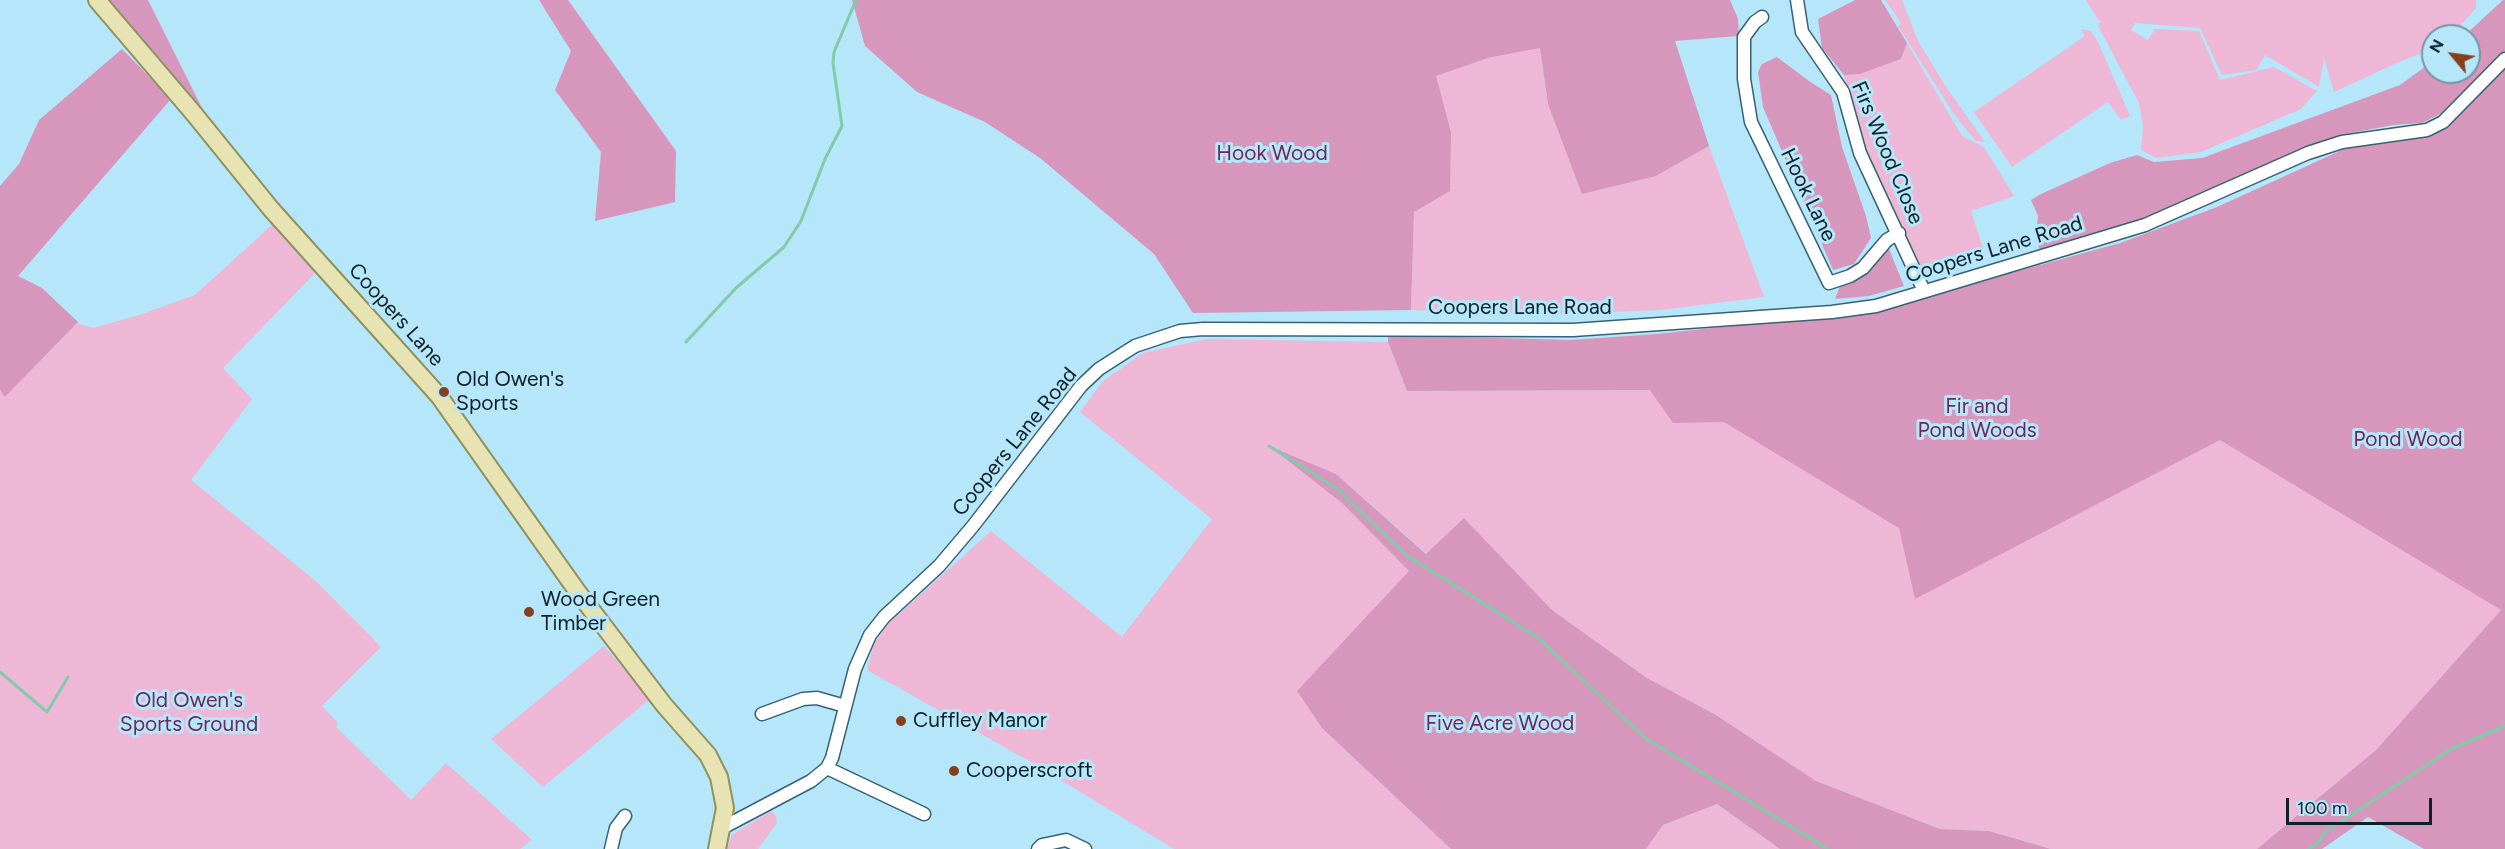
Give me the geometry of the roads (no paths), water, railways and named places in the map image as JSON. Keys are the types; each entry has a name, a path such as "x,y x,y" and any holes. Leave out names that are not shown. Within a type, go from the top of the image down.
{"main road":[{"name":"Coopers Lane","path":"97,0 271,209 439,396 577,591 664,705 715,765 723,790 725,808 717,849"}],"street":[{"name":"Firs Wood Close","path":"1797,0 1802,32 1843,92 1860,153 1924,291"},
{"name":"Hook Lane","path":"1762,17 1755,22 1744,37 1744,79 1751,122 1829,283 1850,276 1863,268 1887,240 1899,233"},
{"name":"Coopers Lane Road","path":"827,768 832,758 858,659 870,635 884,617 939,566 973,526 1081,386 1118,355 1152,339 1180,331 1203,329 1573,330 1832,312 1876,306 2145,225 2308,153 2342,142 2427,130 2450,115 2505,59"},
{"path":"762,714 803,699 817,698 845,706"},
{"path":"722,828 812,781 827,768 924,814"},
{"path":"610,849 616,828 625,816"},
{"path":"1038,849 1042,845 1066,840 1085,849"}],"waterway":[{"path":"686,342 736,288 784,247 801,221 825,159 842,126 833,63 834,52 856,0"},
{"path":"1269,446 1336,488 1406,555 1537,637 1645,738 1828,849"},
{"path":"0,672 47,712 68,677"},
{"path":"2308,849 2319,842 2325,832 2451,749 2505,726"}],"place":[{"name":"Old Owen's Sports","path":"444,392"},
{"name":"Wood Green Timber","path":"529,612"},
{"name":"Cuffley Manor","path":"901,721"},
{"name":"Cooperscroft","path":"954,771"}],"park label":[{"name":"Hook Wood","path":"1272,154"},
{"name":"Fir and Pond Woods","path":"1977,419"},
{"name":"Pond Wood","path":"2408,440"},
{"name":"Old Owen's Sports Ground","path":"189,713"},
{"name":"Five Acre Wood","path":"1500,724"}]}
